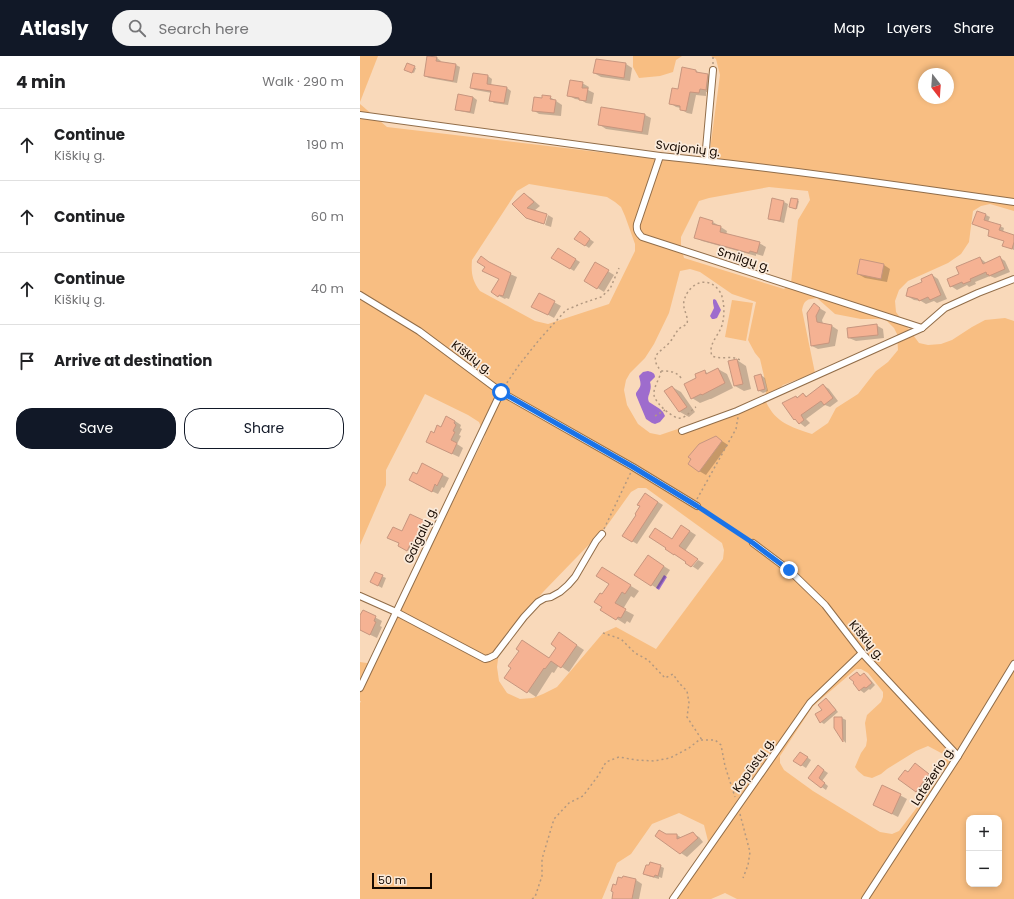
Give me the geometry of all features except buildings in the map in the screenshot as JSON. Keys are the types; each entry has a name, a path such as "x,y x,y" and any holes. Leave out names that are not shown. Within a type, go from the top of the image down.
{"street":[{"path":"705,160 713,70"},
{"name":"Svajonių g.","path":"360,115 1014,202"},
{"name":"Smilgų g.","path":"660,156 636,228 642,237 922,328"},
{"path":"682,431 737,411 922,328 945,308 1014,279"},
{"name":"Kiškių g.","path":"360,295 419,331 501,392 633,467 695,505"},
{"name":"Gaigalų g.","path":"360,688 501,392"},
{"path":"360,596 396,612 485,659 489,658 495,654 524,617 538,602 560,592 568,585 575,577 596,541 602,534"},
{"name":"Kiškių g.","path":"753,543 789,570 824,605 862,653 958,756"},
{"name":"Kopūstų g.","path":"673,899 810,703 862,653"},
{"name":"Latežerio g.","path":"865,899 958,756 1014,664"}],"path":[{"path":"501,392 519,365 566,310 601,297 610,289 619,268"},
{"path":"696,407 684,417 676,418 664,410 656,402 654,397 655,388 661,371 656,362 656,354 671,341 679,329 687,324 688,318 684,301 689,291 697,283 708,282 716,287 722,295 724,312 722,326 711,347 712,356 742,360"},
{"path":"661,371 671,371 678,374 681,378"},
{"path":"655,416 664,410"},
{"path":"737,411 739,419 736,429 695,505 753,543"},
{"path":"602,534 633,467"},
{"path":"603,633 621,639 635,653 648,660 664,678 673,674 687,691 689,702 687,717 702,740"},
{"path":"532,899 535,897 542,876 542,858 554,819 569,803 583,796 598,776 606,762 619,757 654,761 670,758 689,748 699,740 715,740 721,745 725,766 739,806 750,852 748,865 743,878"}],"shaded area":[{"path":"360,56 378,56 360,102"},
{"path":"633,56 682,56 676,60 673,72 660,76 639,78 633,67"},
{"path":"711,56 1014,56 1014,211 990,204 981,206 973,211 969,242 961,254 948,263 908,281 899,290 895,301 896,312 919,343 928,345 941,344 952,340 985,320 1005,318 1014,321 1014,899 737,899 725,893 711,899 676,899 698,867 708,841 704,825 679,813 652,824 631,854 617,863 602,899 360,899 360,662 373,664 485,436 479,422 425,394 386,470 386,485 360,545 360,104 387,127 708,165 720,75 716,59","holes":["529,184 607,197 621,207 635,244 635,251 609,304 548,324 535,321 480,291 473,276 472,260 517,191","769,187 808,191 810,200 798,220 791,283 784,289 684,258 681,247 681,237 699,201","690,269 700,272 732,294 756,302 748,340 760,359 767,389 765,395 722,414 660,435 650,433 638,424 627,405 624,390 626,380 630,373 645,358 654,344 669,313 680,271","817,298 835,314 861,319 882,319 887,321 894,328 897,334 898,350 888,362 876,371 858,394 836,408 828,423 812,434 779,420 766,402 783,385 815,373 802,310 806,301","638,488 646,488 722,543 724,550 723,559 656,649 616,627 603,633 557,687 533,698 520,699 507,693 499,681 497,667 499,651 506,634 544,591 606,527 631,492","856,669 861,669 868,673 883,692 883,697 881,702 867,715 865,723 867,740 866,746 855,767 858,771 864,776 872,778 881,774 916,751 928,746 943,754 943,773 899,831 892,834 880,832 813,791 784,770 780,763 780,756 813,706"]},
{"path":"713,300 716,300 721,310 717,318 712,319 710,316 714,308"},
{"path":"732,300 753,303 746,341 725,337"},
{"path":"648,371 653,373 655,377 650,382 651,388 648,398 649,402 660,409 665,416 660,422 655,424 646,419 636,395 640,385 639,376 643,372"},
{"path":"664,575 667,577 659,590 656,588"}],"route":[{"path":"501,392 633,467 697,506 753,543 789,570"}]}
